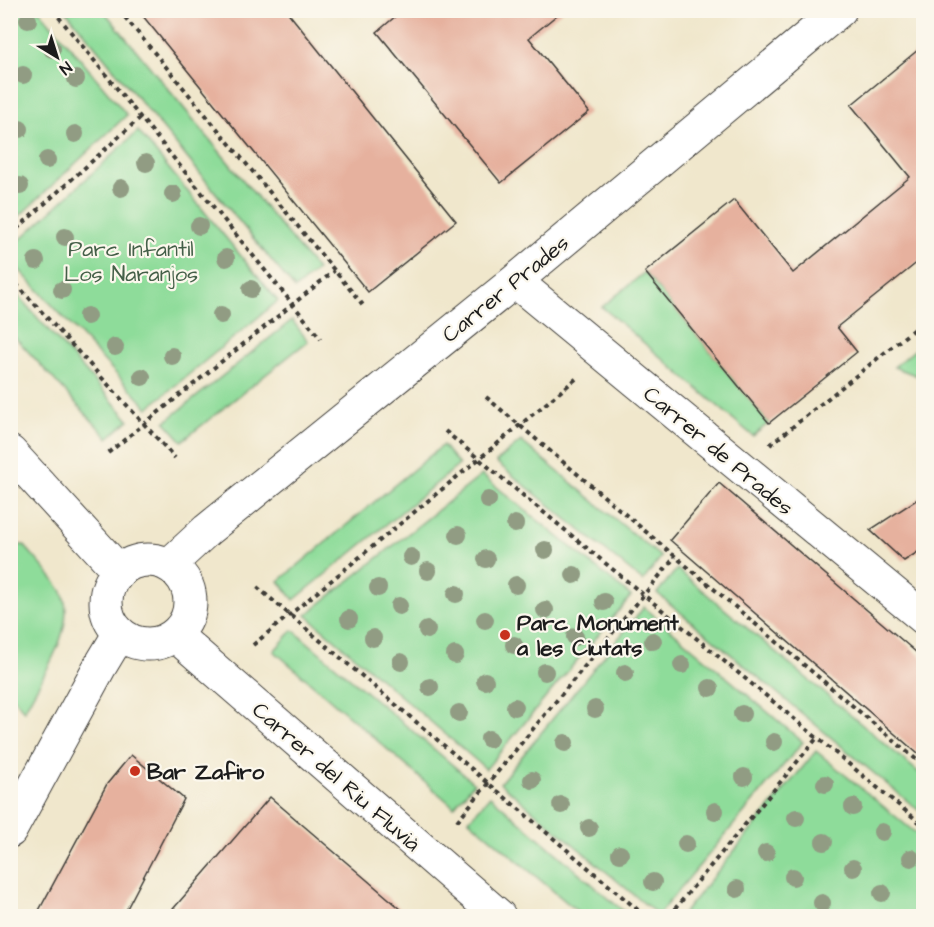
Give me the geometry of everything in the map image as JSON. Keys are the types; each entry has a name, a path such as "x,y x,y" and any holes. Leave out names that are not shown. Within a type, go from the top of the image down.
{"street":[{"name":"Carrer Prades","path":"169,565 207,530 515,281 840,10"},
{"name":"Carrer de Prades","path":"515,281 924,618"},
{"path":"10,452 119,572"},
{"path":"148,560 169,565 178,572 187,585 190,601 187,617 175,635 150,644 134,641 120,633 110,619 106,603 109,586 119,572 132,562 148,560"},
{"path":"10,831 120,633"},
{"name":"Carrer del Riu Fluvià","path":"175,635 499,916"}],"path":[{"path":"53,10 321,339"},
{"path":"119,10 363,305"},
{"path":"10,235 141,117"},
{"path":"108,453 334,271"},
{"path":"10,277 175,458"},
{"path":"763,451 924,321"},
{"path":"253,645 584,372"},
{"path":"486,398 924,766"},
{"path":"445,431 924,826"},
{"path":"457,820 675,556"},
{"path":"257,586 645,916"},
{"path":"669,916 817,738"}],"green space":[{"path":"11,10 40,11 127,115 11,224"},
{"path":"66,11 104,11 317,270 295,289"},
{"name":"Parc Infantil Los Naranjos","path":"138,131 278,301 148,408 10,260 11,248"},
{"path":"645,272 769,423 753,436 602,307"},
{"path":"11,288 129,420 108,438 11,333"},
{"path":"292,320 308,341 182,441 165,422"},
{"path":"923,343 923,378 894,367"},
{"path":"521,441 661,557 643,581 496,462"},
{"path":"443,445 459,465 294,600 279,581"},
{"path":"482,475 631,596 486,769 306,615"},
{"path":"11,545 24,545 59,587 66,606 65,621 55,653 24,711 11,694"},
{"path":"677,569 923,776 923,814 657,593"},
{"path":"644,607 803,742 658,915 500,783"},
{"path":"293,630 474,783 454,807 274,651"},
{"path":"816,751 923,839 923,916 681,916"},
{"path":"490,796 629,916 583,916 469,820"}],"building":[{"path":"138,10 286,10 456,221 368,292"},
{"path":"403,10 563,10 529,38 589,112 501,183 377,32"},
{"path":"924,45 924,257 837,327 857,352 769,423 645,272 734,200 793,273 910,177 851,105"},
{"path":"719,483 924,659 924,759 670,540"},
{"path":"924,495 924,548 904,561 870,530"},
{"path":"131,755 184,799 123,916 36,916 107,784"},
{"path":"270,797 409,916 167,916"}],"place":[{"name":"Parc Monument a les Ciutats","path":"505,635"},
{"name":"Bar Zafiro","path":"135,771"}]}
